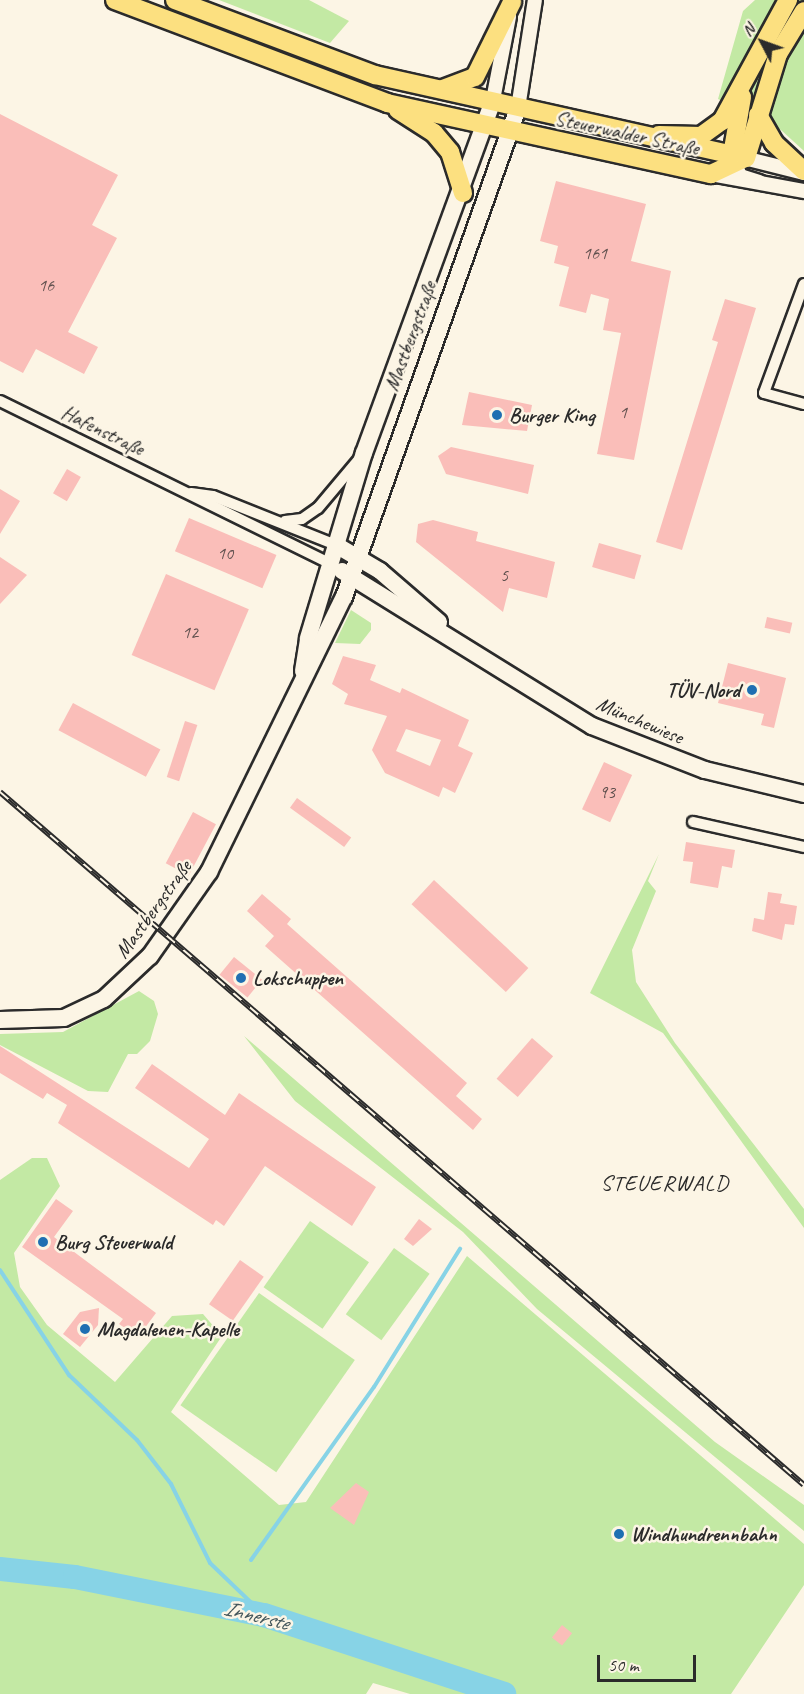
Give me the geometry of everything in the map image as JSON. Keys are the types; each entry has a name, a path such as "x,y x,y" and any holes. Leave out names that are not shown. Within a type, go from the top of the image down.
{"main road":[{"path":"115,0 387,103 434,134 455,162 463,193"},
{"name":"Steuerwalder Straße","path":"175,0 294,48 437,90 659,135 738,160"},
{"path":"659,135 686,139 711,130 744,86 788,0"},
{"path":"437,90 475,77 512,1"},
{"path":"711,174 738,160 758,115 778,54 804,11"},
{"path":"738,160 744,86"},
{"name":"Mastbergstraße","path":"0,1020 46,1021 80,1013 118,988 150,956 209,872 303,672 336,545 364,453 408,324 463,193 493,100"},
{"name":"Steuerwalder Straße","path":"387,103 486,127 711,174"},
{"name":"Mastbergstraße","path":"303,672 320,651 359,557 518,108"},
{"path":"758,115 774,142 804,172"},
{"path":"336,545 359,557"},
{"name":"Münchewiese","path":"359,557 473,653"},
{"path":"331,564 351,577"},
{"name":"Münchewiese","path":"351,577 473,653 619,738 705,770 804,794"}],"street":[{"path":"518,108 535,0"},
{"path":"493,100 512,1"},
{"name":"Steuerwalder Straße","path":"759,182 740,176 738,160 804,172"},
{"name":"Steuerwalder Straße","path":"711,174 804,191"},
{"path":"804,284 764,393 804,405"},
{"name":"Hafenstraße","path":"0,401 191,493 281,522 336,545"},
{"path":"281,522 302,519 318,508 364,453"},
{"name":"Hafenstraße","path":"191,493 208,507 300,544 331,564"},
{"path":"693,822 804,847"}],"green space":[{"path":"219,0 309,0 349,21 330,43"},
{"path":"755,0 804,0 804,151 781,130 718,99 743,11"},
{"path":"351,610 371,623 371,630 360,644 335,643"},
{"path":"659,854 648,881 656,891 632,950 636,982 675,1043 804,1209 804,1228 663,1033 590,993"},
{"path":"139,991 154,1001 158,1014 150,1041 137,1054 128,1054 108,1092 88,1091 0,1045 0,1034 63,1032"},
{"path":"244,1036 715,1442 804,1505 804,1531 537,1309 463,1232 295,1101"},
{"path":"32,1158 47,1158 60,1186 14,1253 20,1287 47,1325 115,1382 172,1316 203,1314 222,1336 171,1412 279,1505 306,1502 467,1256 804,1544 804,1585 731,1694 410,1694 373,1683 366,1694 0,1694 0,1180"},
{"path":"310,1221 369,1262 323,1329 264,1287"},
{"path":"394,1248 430,1274 381,1340 346,1314"},
{"path":"259,1293 355,1360 276,1472 180,1405"}],"building":[{"path":"0,114 118,175 92,225 117,238 68,332 98,347 84,374 36,349 23,373 0,361"},
{"path":"556,181 646,204 631,261 671,271 634,460 597,454 621,333 603,330 609,299 591,294 586,313 559,306 569,267 554,263 558,246 540,241"},
{"path":"725,299 756,308 682,550 656,542 718,342 712,340"},
{"name":"Burger King","path":"469,392 532,405 527,431 462,425"},
{"path":"451,447 534,465 528,494 446,474 438,456"},
{"path":"67,469 81,477 67,501 53,493"},
{"path":"0,489 20,501 0,534"},
{"path":"189,518 276,555 262,588 175,551"},
{"path":"433,520 478,532 476,541 555,562 547,598 509,588 503,612 416,542 418,524"},
{"path":"599,543 641,555 634,579 592,567"},
{"path":"0,557 27,575 0,604"},
{"path":"166,574 249,609 214,690 132,655"},
{"path":"767,617 792,623 790,634 765,628"},
{"path":"343,656 376,665 370,680 400,693 402,688 469,720 458,746 473,753 455,793 443,787 439,797 385,773 372,750 387,716 344,704 348,694 332,684","holes":["406,729 441,740 430,766 396,751"]},
{"name":"TÜV-Nord","path":"728,663 786,678 774,728 761,725 764,714 718,703"},
{"path":"73,703 160,749 146,777 58,730"},
{"path":"185,721 197,725 179,781 167,777"},
{"path":"604,762 632,775 610,822 582,809"},
{"path":"297,798 351,837 344,847 290,808"},
{"path":"193,812 216,824 189,875 166,863"},
{"path":"686,842 735,850 732,868 722,866 718,888 690,883 693,862 683,861"},
{"path":"434,880 528,968 506,992 411,904"},
{"path":"768,892 782,894 780,903 797,906 794,925 785,924 782,940 752,931 754,918 764,920"},
{"path":"262,894 291,919 287,924 467,1083 456,1096 482,1119 473,1130 265,946 274,936 247,911"},
{"name":"Lokschuppen","path":"234,957 262,980 248,998 220,975"},
{"path":"532,1038 553,1056 518,1097 497,1079"},
{"path":"0,1046 189,1168 209,1139 135,1088 152,1064 225,1115 239,1093 376,1187 352,1226 265,1166 224,1226 216,1220 213,1225 58,1123 67,1105 47,1093 43,1099 0,1073"},
{"path":"56,1199 73,1211 54,1237 156,1313 138,1337 119,1324 123,1319 22,1247"},
{"path":"419,1219 432,1229 413,1246 404,1239"},
{"path":"240,1260 264,1277 233,1321 209,1304"},
{"path":"99,1308 98,1325 80,1347 63,1334 80,1312"},
{"path":"356,1483 369,1492 354,1525 330,1508"},
{"path":"562,1625 572,1633 562,1646 552,1637"}],"waterway":[{"path":"251,1560 374,1387 460,1249"},
{"path":"0,1270 69,1375 137,1440 171,1484 210,1563 264,1615"},
{"name":"Innerste","path":"0,1569 75,1577 264,1615 504,1694"}],"railway":[{"path":"0,792 804,1485"}],"place":[{"name":"Burger King","path":"497,415"},
{"name":"TÜV-Nord","path":"752,690"},
{"name":"Lokschuppen","path":"241,978"},
{"name":"Burg Steuerwald","path":"43,1242"},
{"name":"Magdalenen-Kapelle","path":"85,1329"},
{"name":"Windhundrennbahn","path":"619,1534"}],"district":[{"name":"STEUERWALD","path":"665,1184"}]}
